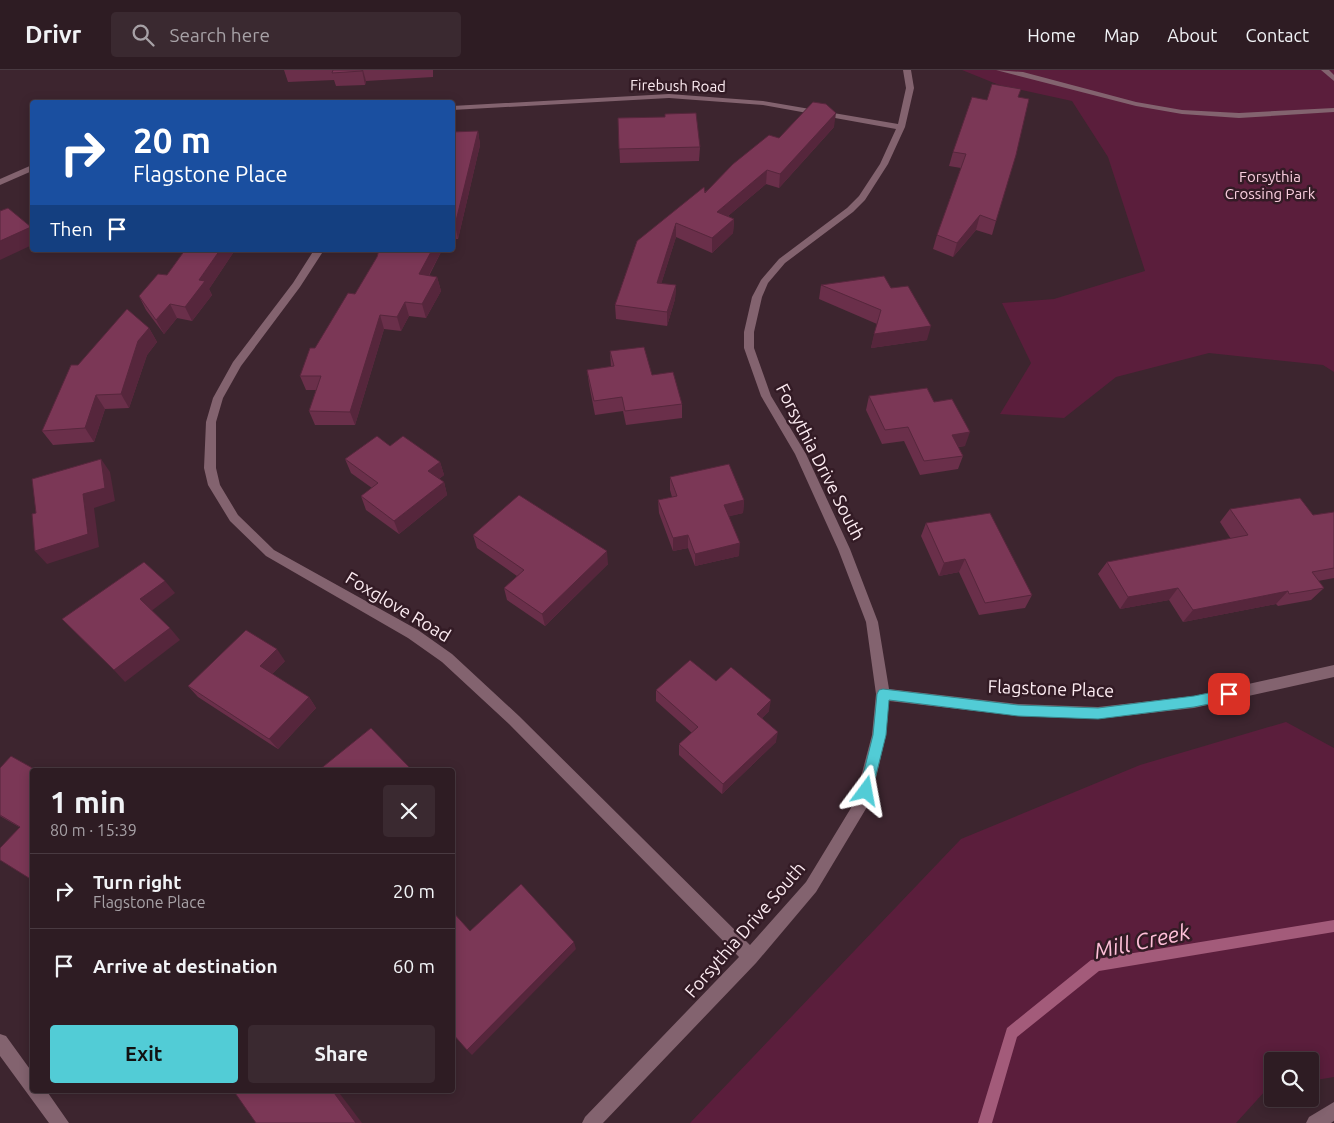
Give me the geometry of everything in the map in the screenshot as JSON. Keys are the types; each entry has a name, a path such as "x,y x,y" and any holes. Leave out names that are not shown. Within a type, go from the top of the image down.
{"street":[{"name":"Forsythia Drive South","path":"591,1123 750,957 811,887 860,807 866,791 879,735 883,694 872,622 844,549 800,454 766,396 749,348 749,332 757,297 764,282 793,252 850,210 862,198 884,164 901,127 910,88 907,70"},
{"path":"1000,70 1180,112 1237,116 1334,110"},
{"path":"1325,70 1334,79"},
{"name":"Firebush Road","path":"455,108 670,96 763,103 901,127"},
{"path":"0,182 30,169"},
{"name":"Foxglove Road","path":"318,252 297,285 237,364 218,398 211,422 210,468 214,485 234,518 270,552 413,634 447,658 514,720 750,957"},
{"name":"Flagstone Place","path":"883,694 1018,710 1098,713 1194,702 1334,671"},
{"path":"0,1042 30,1082"},
{"path":"38,1093 60,1123"},
{"path":"1315,1123 1334,1111"}],"green space":[{"name":"Forsythia Crossing Park","path":"962,70 1334,70 1334,372 1323,365 1209,353 1116,377 1064,418 1000,414 1031,363 1002,303 1054,299 1145,271 1108,157 1072,101 999,85"},
{"path":"1286,722 1334,748 1334,1077 1319,1080 1319,1052 1264,1052 1264,1092 1236,1123 690,1123 961,839 1140,765"}],"building":[{"path":"333,70 362,70 362,71 332,73"},
{"path":"992,84 1021,89 1018,97 1029,99 1016,155 996,221 980,215 957,243 937,235 966,154 953,152 972,97 987,100"},
{"path":"813,102 826,104 836,113 780,174 767,170 717,212 734,219 712,238 676,223 657,283 676,285 667,312 615,305 637,241 704,187 705,193 733,164 769,135 779,138"},
{"path":"696,113 700,147 619,149 618,118 665,117 665,114"},
{"path":"478,131 455,225 455,132"},
{"path":"8,208 30,227 0,241 0,211"},
{"path":"184,252 219,252 199,280 205,281 185,307 170,304 156,320 139,296 158,274 167,275"},
{"path":"378,252 431,252 419,274 437,277 422,304 405,302 397,317 380,315 350,412 309,411 321,376 300,376 310,348 315,348 348,293 355,294"},
{"path":"884,276 891,288 908,286 931,326 874,334 881,310 821,285"},
{"path":"127,309 149,328 138,341 121,394 96,395 85,428 42,431 71,365 78,365"},
{"path":"644,347 652,375 673,372 682,404 625,411 622,397 594,401 587,370 614,366 610,351"},
{"path":"927,388 934,402 952,399 970,432 952,435 963,456 924,461 908,427 885,430 869,396"},
{"path":"377,436 390,446 403,436 440,462 428,471 444,482 394,521 361,496 378,483 345,459"},
{"path":"101,459 105,488 83,494 88,534 35,551 32,514 36,513 32,479"},
{"path":"729,464 744,500 724,505 740,543 695,554 688,535 673,538 658,500 677,496 670,477"},
{"path":"519,495 607,551 542,614 504,588 524,570 473,535"},
{"path":"1300,498 1313,515 1334,512 1334,568 1312,572 1324,588 1289,594 1288,591 1193,610 1178,588 1128,597 1107,562 1248,535 1230,509"},
{"path":"990,513 1032,595 985,603 965,559 944,563 926,523"},
{"path":"144,562 165,581 140,599 170,628 114,670 62,619"},
{"path":"246,630 277,649 260,666 309,697 269,739 188,686"},
{"path":"690,660 716,681 731,667 771,700 757,714 778,732 723,784 679,744 698,727 656,690"},
{"path":"371,728 410,768 321,768"},
{"path":"11,756 32,768 30,768 30,879 0,860 0,848 20,827 0,815 0,768"},
{"path":"521,884 574,942 467,1050 455,1036 455,914 470,931"},
{"path":"235,1093 334,1093 356,1123 256,1123"}],"waterway":[{"name":"Mill Creek","path":"985,1123 1012,1033 1096,965 1334,926"}],"route":[{"path":"866,791 879,735 883,694 1018,710 1098,713 1194,702 1229,694"}]}
